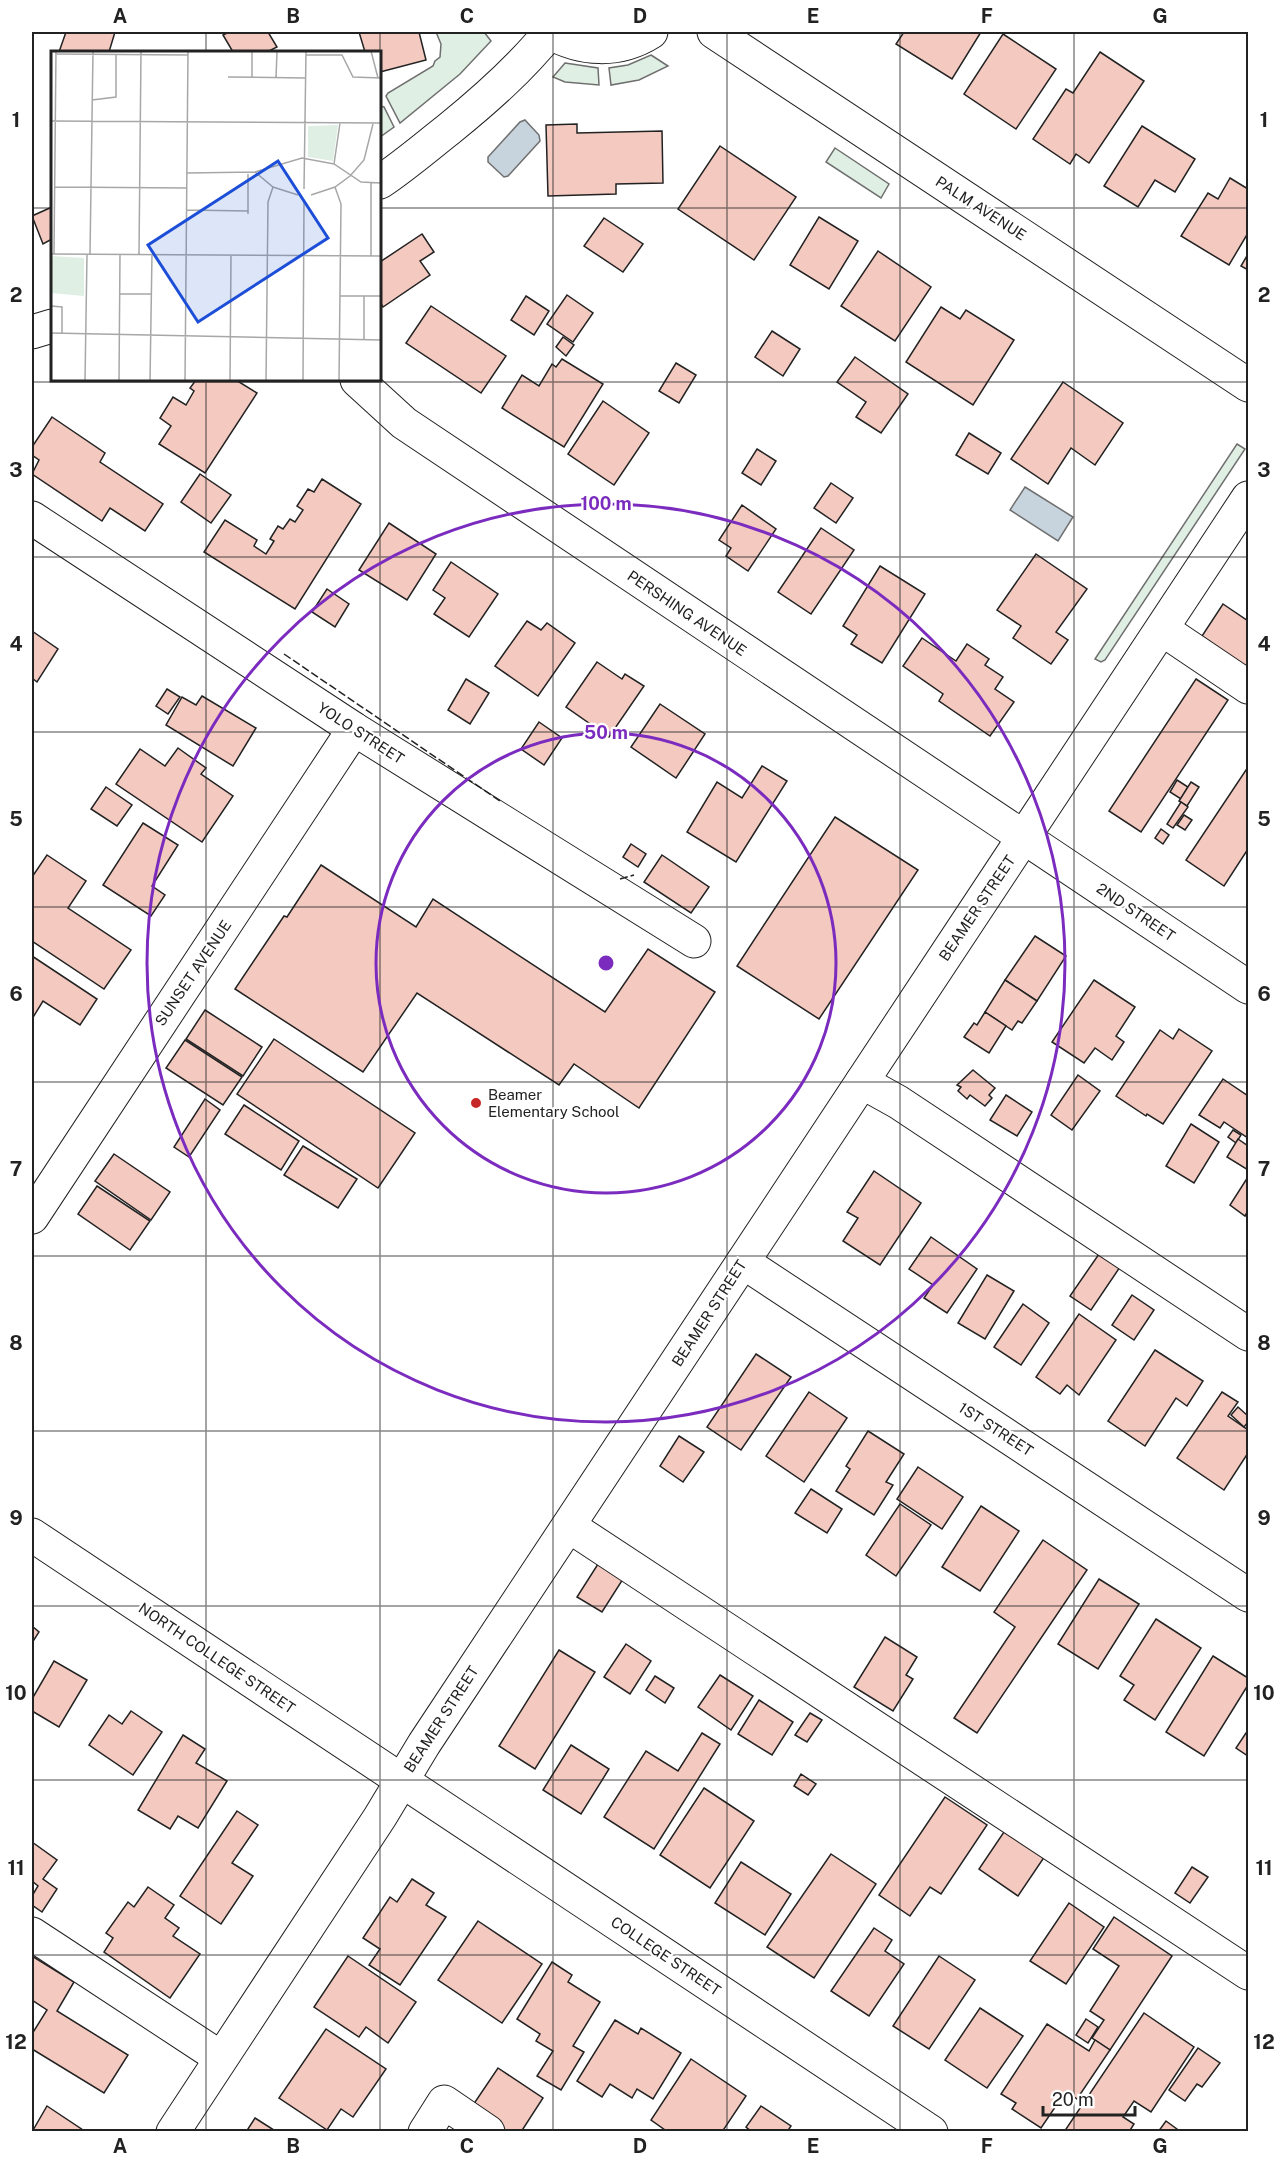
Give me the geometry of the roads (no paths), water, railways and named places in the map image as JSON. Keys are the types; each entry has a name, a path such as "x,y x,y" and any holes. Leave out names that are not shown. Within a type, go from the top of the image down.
{"street":[{"path":"381,181 403,167 495,92 534,52 549,32 571,43 595,47 618,46 651,32"},
{"name":"PALM AVENUE","path":"714,32 1248,385"},
{"path":"32,333 51,326"},
{"name":"PERSHING AVENUE","path":"358,381 404,423 1024,838"},
{"name":"BEAMER STREET","path":"173,2132 374,1827 424,1744 1248,498"},
{"name":"YOLO STREET","path":"32,518 354,729 694,941"},
{"path":"1162,629 1248,687"},
{"name":"SUNSET AVENUE","path":"32,1217 354,729"},
{"name":"2ND STREET","path":"1024,838 1248,987"},
{"path":"862,1082 898,1102 1248,1334"},
{"name":"1ST STREET","path":"743,1262 1248,1595"},
{"path":"568,1526 1248,1973"},
{"name":"NORTH COLLEGE STREET","path":"32,1535 402,1781"},
{"name":"COLLEGE STREET","path":"402,1781 931,2132"},
{"path":"32,1934 221,2058"},
{"path":"425,2132 444,2102 488,2132"}],"place":[{"name":"Beamer Elementary School","path":"476,1103"}]}
